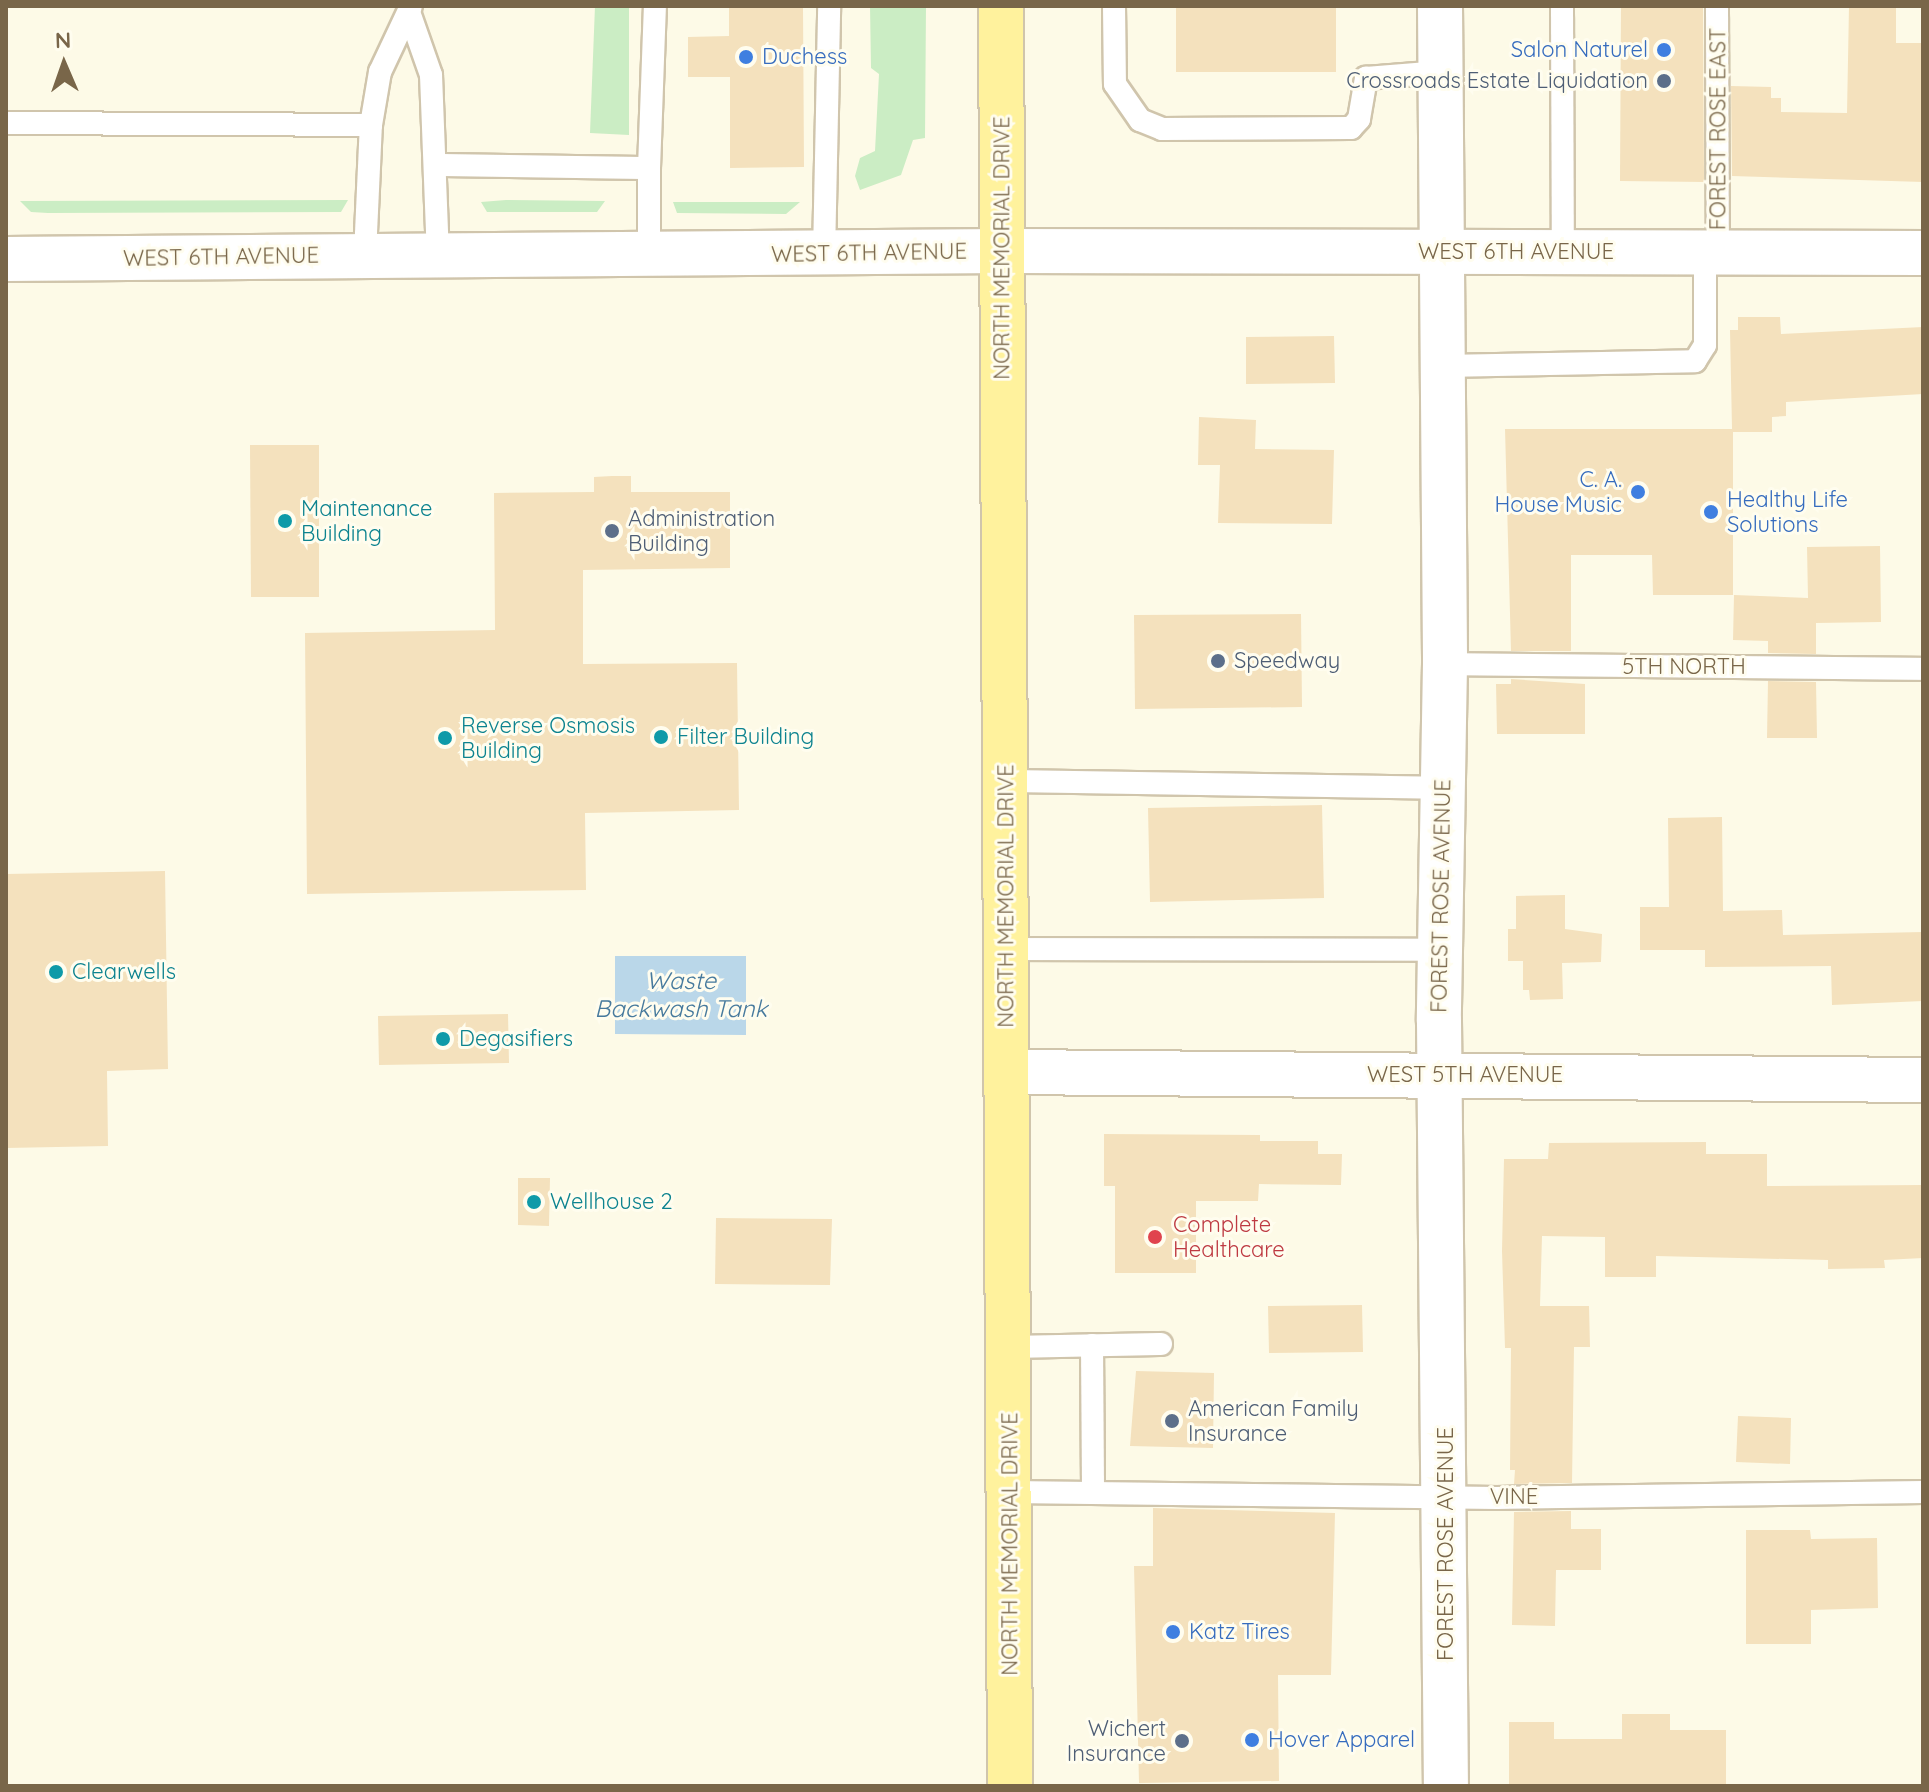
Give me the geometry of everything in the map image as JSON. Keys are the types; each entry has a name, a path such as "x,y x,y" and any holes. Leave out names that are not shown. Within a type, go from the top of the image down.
{"main road":[{"name":"NORTH MEMORIAL DRIVE","path":"1001,6 1010,1786"}],"street":[{"name":"FOREST ROSE AVENUE","path":"1440,6 1445,664 1442,788 1444,950 1440,1073 1447,1497 1446,1786"},
{"name":"WEST 6TH AVENUE","path":"6,259 824,255 1003,251 1923,253"},
{"name":"WEST 5TH AVENUE","path":"1007,1072 1440,1073 1923,1080"}],"lane":[{"path":"649,254 655,6"},
{"path":"824,255 829,6"},
{"path":"1114,6 1115,84 1121,99 1140,120 1162,129 1351,128 1359,119 1366,78 1441,72"},
{"path":"1562,6 1563,253"},
{"name":"FOREST ROSE EAST","path":"1443,366 1695,361 1705,345 1712,253 1717,6"},
{"path":"365,255 371,125 380,72 410,10"},
{"path":"410,10 431,75 438,255"},
{"path":"6,123 371,125"},
{"path":"436,165 649,168"},
{"name":"5TH NORTH","path":"1445,664 1923,669"},
{"path":"1006,781 1442,788"},
{"path":"1007,949 1444,950"},
{"path":"1009,1347 1161,1344"},
{"path":"1092,1345 1093,1493"},
{"name":"VINE","path":"1010,1492 1447,1497 1923,1492"}],"green space":[{"path":"595,6 629,6 629,135 590,133"},
{"path":"870,6 926,6 925,138 913,140 901,175 860,190 855,176 860,158 875,151 879,74 871,68"},
{"path":"348,200 341,212 48,213 31,212 20,201"},
{"path":"605,201 597,212 487,212 481,202"},
{"path":"673,202 800,202 786,214 677,213"}],"water":[{"name":"Waste Backwash Tank","path":"615,956 746,956 746,1035 615,1034"}],"building":[{"path":"729,6 803,6 804,167 730,168 730,77 688,77 688,37 729,36"},
{"path":"1176,6 1336,6 1336,72 1176,72"},
{"path":"1621,6 1703,6 1704,182 1620,181"},
{"path":"1849,6 1896,6 1896,43 1923,43 1923,182 1732,176 1731,86 1771,87 1771,98 1781,98 1781,112 1847,113"},
{"path":"1738,317 1780,317 1781,334 1923,327 1923,394 1786,402 1786,416 1772,417 1772,432 1733,432 1733,595 1653,595 1652,555 1571,555 1571,651 1511,651 1505,429 1732,429 1730,330 1738,330"},
{"path":"1334,336 1335,383 1246,384 1246,337"},
{"path":"1199,417 1256,420 1255,449 1334,450 1332,524 1218,523 1220,465 1198,465"},
{"name":"Maintenance Building","path":"250,445 319,445 319,597 251,597"},
{"name":"Reverse Osmosis Building","path":"631,476 631,492 730,492 730,568 583,570 583,664 737,663 739,810 585,813 586,890 307,894 305,633 495,630 494,493 594,492 594,477"},
{"path":"1880,546 1881,622 1816,623 1816,654 1768,653 1768,641 1733,640 1734,595 1808,598 1807,547"},
{"name":"Speedway","path":"1301,614 1302,707 1135,709 1134,615"},
{"path":"1511,679 1585,684 1585,734 1497,734 1496,684 1511,684"},
{"path":"1768,681 1816,682 1817,738 1767,738"},
{"path":"1322,805 1324,898 1150,902 1148,808"},
{"path":"1722,817 1723,911 1782,910 1783,935 1923,932 1923,1001 1832,1005 1831,966 1705,967 1705,950 1640,950 1640,907 1669,907 1668,818"},
{"name":"Clearwells","path":"165,871 168,1069 107,1071 108,1146 6,1148 6,874"},
{"path":"1565,895 1565,929 1602,934 1601,962 1562,963 1563,999 1530,1000 1529,990 1523,990 1523,961 1508,961 1508,929 1516,929 1516,896"},
{"name":"Degasifiers","path":"508,1014 509,1063 379,1065 378,1016"},
{"name":"Complete Healthcare","path":"1104,1134 1260,1135 1260,1141 1318,1141 1318,1154 1342,1154 1341,1185 1259,1184 1258,1201 1196,1201 1196,1273 1115,1273 1115,1186 1104,1186"},
{"path":"1706,1142 1706,1154 1767,1154 1767,1186 1923,1185 1923,1258 1884,1260 1885,1268 1828,1269 1828,1260 1656,1256 1656,1277 1605,1277 1605,1237 1542,1236 1540,1306 1589,1306 1590,1347 1574,1347 1572,1483 1514,1484 1515,1470 1510,1470 1511,1348 1505,1348 1502,1251 1504,1159 1548,1159 1549,1143"},
{"name":"Wellhouse 2","path":"518,1178 550,1178 549,1226 518,1225"},
{"path":"716,1218 832,1219 830,1285 715,1284"},
{"path":"1362,1305 1363,1352 1269,1353 1268,1306"},
{"name":"American Family Insurance","path":"1136,1371 1214,1373 1213,1448 1130,1446"},
{"path":"1738,1416 1791,1418 1790,1464 1736,1462"},
{"path":"1153,1508 1335,1513 1331,1675 1278,1675 1279,1781 1139,1783 1134,1566 1153,1566"},
{"path":"1571,1511 1571,1529 1601,1529 1601,1570 1556,1570 1555,1626 1512,1625 1514,1512"},
{"path":"1746,1530 1810,1530 1811,1539 1877,1538 1878,1608 1811,1610 1811,1644 1746,1644"},
{"path":"1622,1714 1670,1714 1670,1730 1726,1730 1726,1786 1509,1786 1509,1722 1554,1722 1554,1739 1622,1739"}],"place":[{"name":"Salon Naturel","path":"1664,50"},
{"name":"Duchess","path":"746,57"},
{"name":"Crossroads Estate Liquidation","path":"1664,81"},
{"name":"C. A. House Music","path":"1638,492"},
{"name":"Healthy Life Solutions","path":"1711,512"},
{"name":"Maintenance Building","path":"285,521"},
{"name":"Administration Building","path":"612,531"},
{"name":"Speedway","path":"1218,661"},
{"name":"Filter Building","path":"661,737"},
{"name":"Reverse Osmosis Building","path":"445,738"},
{"name":"Clearwells","path":"56,972"},
{"name":"Degasifiers","path":"443,1039"},
{"name":"Wellhouse 2","path":"534,1202"},
{"name":"Complete Healthcare","path":"1155,1237"},
{"name":"American Family Insurance","path":"1172,1421"},
{"name":"Katz Tires","path":"1173,1632"},
{"name":"Hover Apparel","path":"1252,1740"},
{"name":"Wichert Insurance","path":"1182,1741"}]}
